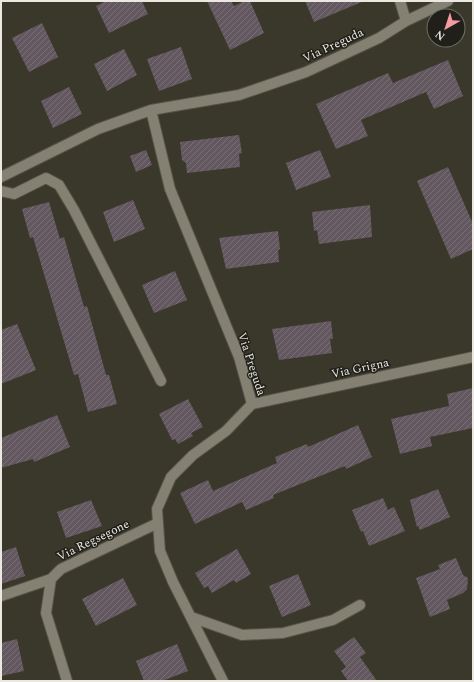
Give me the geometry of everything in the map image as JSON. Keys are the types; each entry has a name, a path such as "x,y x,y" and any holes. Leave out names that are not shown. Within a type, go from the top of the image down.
{"street":[{"path":"400,1 406,22"},
{"name":"Via Preguda","path":"1,177 98,129 151,110 238,95 272,85 306,72 379,38 406,22 448,1"},
{"name":"Via Preguda","path":"151,110 170,189 239,357 252,404 226,432 193,455 171,477 157,509 160,551 223,681"},
{"path":"1,191 14,194 46,178 59,185 74,210 161,381"},
{"name":"Via Grigna","path":"252,404 473,357"},
{"name":"Via Regsegone","path":"51,579 61,568 158,523"},
{"path":"1,596 51,579 46,613 67,681"},
{"path":"192,617 242,635 283,633 333,620 360,605"}],"building":[{"path":"106,1 142,1 148,14 109,33 96,6"},
{"path":"207,1 231,1 234,6 245,1 250,1 264,33 230,50"},
{"path":"305,1 364,1 314,22"},
{"path":"42,23 58,57 29,72 12,38"},
{"path":"181,47 192,79 159,91 147,59"},
{"path":"124,49 137,75 107,91 94,64"},
{"path":"448,60 463,96 434,109 426,92 361,120 368,136 336,149 316,104 388,73 393,83"},
{"path":"69,87 82,114 53,128 41,101"},
{"path":"239,135 242,153 239,154 240,167 187,173 186,163 182,160 180,142"},
{"path":"146,150 152,165 136,172 130,156"},
{"path":"320,150 331,177 296,190 286,163"},
{"path":"448,167 473,224 473,249 451,259 417,181"},
{"path":"133,200 145,229 114,242 103,212"},
{"path":"49,202 60,239 64,237 84,307 87,306 106,375 109,375 117,404 88,412 78,374 74,375 33,237 30,238 22,209"},
{"path":"370,205 372,237 319,244 317,230 314,231 312,212"},
{"path":"278,231 280,249 278,250 279,262 226,269 219,238"},
{"path":"175,271 187,300 154,313 142,285"},
{"path":"331,321 333,339 330,339 332,353 279,360 272,329"},
{"path":"17,324 36,370 1,384 1,330"},
{"path":"473,388 473,428 430,437 432,446 400,454 391,419 449,406 447,394"},
{"path":"188,399 203,427 191,433 193,436 178,444 175,439 172,440 159,414"},
{"path":"57,415 70,447 34,462 33,459 1,468 1,438"},
{"path":"358,425 372,457 346,469 345,466 273,495 274,498 246,510 242,502 195,524 180,493 208,480 213,491 277,463 275,457 307,444 308,447"},
{"path":"438,489 450,517 420,530 418,526 417,527 410,500"},
{"path":"383,498 388,510 394,507 405,531 369,546 363,531 361,532 352,510"},
{"path":"91,500 102,526 66,538 57,512"},
{"path":"16,547 25,576 1,584 1,552"},
{"path":"237,549 251,574 236,583 234,580 212,593 208,586 204,588 195,573"},
{"path":"456,558 463,575 468,578 467,589 463,593 447,600 450,609 430,617 416,578 440,569 438,565"},
{"path":"298,574 311,605 282,617 269,586"},
{"path":"123,578 137,605 96,626 82,599"},
{"path":"354,637 366,653 360,657 377,681 348,681 341,671 346,667 334,651"},
{"path":"17,639 24,671 1,676 1,643"},
{"path":"177,644 188,671 162,681 144,681 136,661"}]}
